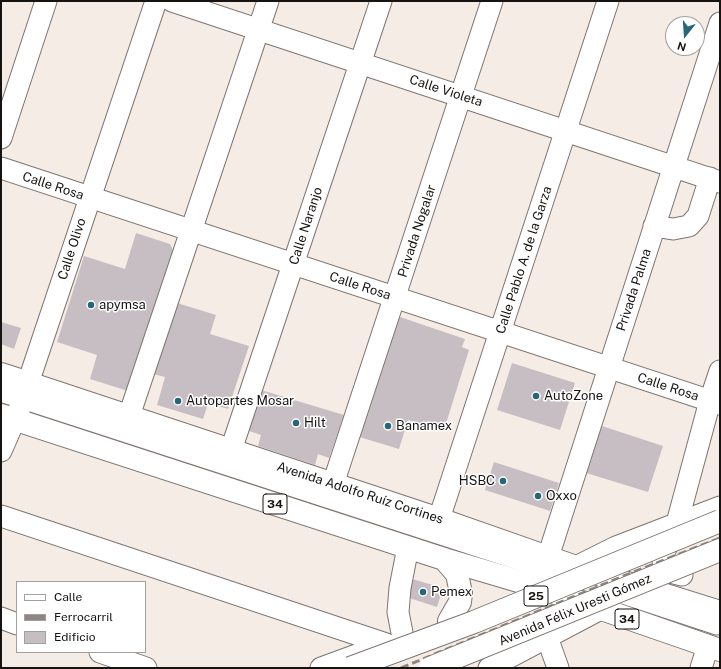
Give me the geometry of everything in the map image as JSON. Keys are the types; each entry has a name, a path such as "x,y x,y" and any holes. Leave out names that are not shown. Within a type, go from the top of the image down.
{"main road":[{"name":"Avenida Adolfo Ruíz Cortines","path":"1,374 14,405 444,559 540,584 604,607 716,634"},
{"name":"Avenida Adolfo Ruíz Cortines","path":"14,405 129,416 439,519 548,557 569,570 638,592 716,634"},
{"name":"Avenida Félix Uresti Gómez","path":"350,668 474,622 720,520"},
{"name":"Avenida Félix Uresti Gómez","path":"430,668 720,550"},
{"path":"444,559 457,574 461,593 460,602 449,622"}],"street":[{"path":"1,138 46,1"},
{"name":"Calle Olivo","path":"1,451 14,405 89,198 156,1"},
{"name":"Calle Violeta","path":"172,1 715,180"},
{"path":"129,416 268,1"},
{"name":"Calle Naranjo","path":"231,450 381,1"},
{"name":"Privada Nogalar","path":"333,484 462,96 492,1"},
{"name":"Calle Pablo A. de la Garza","path":"439,519 501,333 608,1"},
{"name":"Privada Palma","path":"548,557 720,23"},
{"name":"Calle Rosa","path":"1,168 89,198 192,230 293,265 715,402"},
{"path":"654,226 673,229 689,226 698,216 715,180"},
{"path":"682,575 670,572 663,561 667,542 677,523 715,402 720,371"},
{"path":"1,391 14,405 540,584"},
{"path":"14,405 569,570"},
{"path":"321,668 484,608 540,584 616,547 720,507"},
{"path":"1,516 395,641"},
{"path":"395,641 400,588 408,547"},
{"path":"494,666 604,607 720,560"},
{"path":"484,608 493,612 500,618 508,636 507,651 494,666"},
{"path":"1,618 16,624"},
{"path":"701,668 716,634"},
{"path":"547,638 558,668"},
{"path":"103,653 146,668"}],"building":[{"path":"136,233 170,244 174,252 128,391 90,379 97,355 57,342 84,256 125,269"},
{"path":"174,302 216,315 210,334 249,346 228,409 201,401 208,404 203,419 157,405 165,377 153,374"},
{"path":"397,316 465,339 462,347 469,350 444,430 408,420 399,449 356,436"},
{"path":"1,322 21,328 14,349 1,344"},
{"name":"AutoZone","path":"512,363 575,383 560,430 497,410"},
{"name":"Hilt","path":"261,390 344,415 329,458 318,454 315,465 258,446 261,435 249,431"},
{"path":"599,425 663,446 648,492 583,472"},
{"path":"494,462 559,483 550,511 485,490"},
{"name":"Pemex","path":"409,578 443,588 437,607 403,596"}],"railway":[{"path":"375,668 720,529"},
{"path":"401,668 626,575 720,538"}],"place":[{"name":"apymsa","path":"91,305"},
{"name":"AutoZone","path":"536,396"},
{"name":"Autopartes Mosar","path":"178,401"},
{"name":"Hilt","path":"296,423"},
{"name":"Banamex","path":"388,426"},
{"name":"HSBC","path":"503,481"},
{"name":"Oxxo","path":"538,496"},
{"name":"Pemex","path":"423,592"}]}
